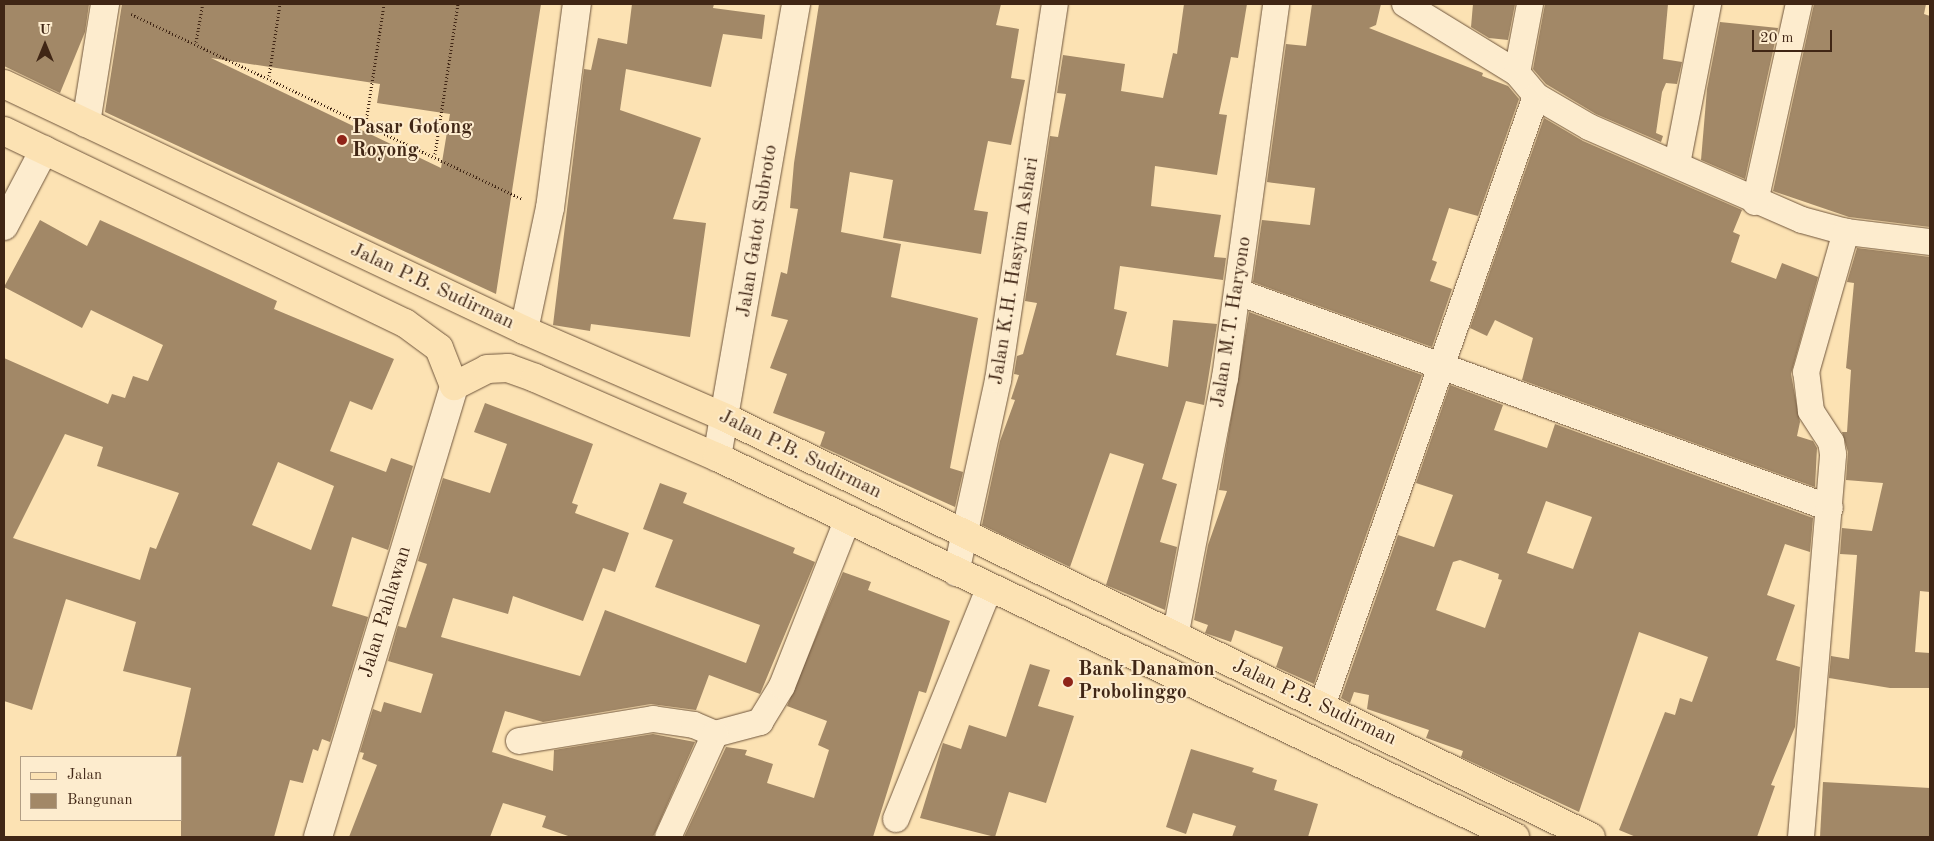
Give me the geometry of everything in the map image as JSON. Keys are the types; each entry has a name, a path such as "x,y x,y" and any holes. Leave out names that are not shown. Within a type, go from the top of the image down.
{"main road":[{"path":"524,330 550,208 577,4"},
{"name":"Jalan Gatot Subroto","path":"717,457 726,418 796,4"},
{"path":"86,122 116,8"},
{"name":"Jalan P.B. Sudirman","path":"4,84 524,330 726,418 1175,637 1592,837"},
{"path":"4,131 405,323 439,348 454,386"},
{"path":"4,226 44,150"},
{"name":"Jalan P.B. Sudirman","path":"454,386 473,374 508,368 717,457 989,589 1515,837"},
{"name":"Jalan Pahlawan","path":"318,837 454,386"}],"street":[{"name":"Jalan K.H. Hasyim Ashari","path":"956,573 967,536 1001,361 1055,4"},
{"name":"Jalan M.T. Haryono","path":"1175,637 1238,292 1276,4"},
{"path":"1405,4 1516,72 1536,96 1588,126 1677,164 1755,202 1846,232 1930,242"},
{"path":"1516,72 1530,4"},
{"path":"1677,164 1708,4"},
{"path":"1755,202 1799,4"},
{"path":"1322,706 1445,367 1536,96"},
{"path":"1801,837 1830,508 1831,442 1811,411 1806,372 1846,232"},
{"path":"1238,292 1830,508"},
{"path":"519,741 653,719 694,725 715,734 760,722 782,686 847,521"},
{"path":"896,819 989,589"},
{"path":"668,837 715,734"}],"path":[{"path":"196,42 203,4"},
{"path":"269,76 280,4"},
{"path":"366,122 384,4"},
{"path":"435,154 458,4"},
{"path":"116,8 269,76 435,154 526,200"},
{"path":"524,209 527,190"}],"building":[{"path":"4,4 89,4 85,32 60,93 4,66"},
{"name":"Pasar Gotong Royong","path":"122,4 541,4 496,294 105,112","holes":["211,58 380,84 377,103 450,114 441,168"]},
{"path":"632,4 714,4 713,8 765,15 762,39 723,34 711,87 626,69 620,110 701,138 673,219 706,223 690,337 591,324 590,331 553,325 584,69 591,70 598,38 627,44"},
{"path":"819,4 1001,4 996,25 1019,29 1011,78 1025,80 1011,145 988,141 974,210 988,212 981,254 883,238 893,180 850,172 841,232 901,244 891,297 978,318 950,468 963,472 955,507 820,446 825,432 773,413 787,374 770,368 788,320 771,316 781,272 787,274 798,209 790,208 794,163"},
{"path":"1184,4 1247,4 1238,58 1231,57 1219,114 1227,115 1217,175 1155,166 1151,206 1221,215 1214,257 1226,258 1223,280 1120,266 1114,309 1127,312 1116,355 1168,367 1173,320 1217,324 1204,405 1186,401 1162,479 1177,484 1160,542 1177,547 1165,610 1106,585 1144,464 1110,453 1070,567 982,525 1000,441 1015,400 1011,399 1019,375 1014,374 1017,356 1023,354 1037,303 1025,301 1050,136 1058,137 1066,94 1057,93 1063,55 1125,64 1121,91 1163,98 1173,53 1177,54"},
{"path":"1312,4 1381,4 1376,25 1369,28 1483,73 1482,76 1508,86 1519,99 1478,216 1449,208 1432,260 1437,262 1430,281 1452,289 1432,347 1253,282 1262,220 1310,225 1315,188 1267,182 1286,44 1306,46"},
{"path":"1473,4 1515,4 1508,40 1489,38 1471,27"},
{"path":"1545,4 1668,4 1663,59 1682,62 1677,84 1666,83 1662,92 1656,133 1663,136 1661,142 1596,114 1546,84 1533,69"},
{"path":"1814,4 1926,4 1924,14 1930,16 1930,227 1849,217 1773,191"},
{"path":"1720,22 1778,28 1745,179 1701,160 1707,89"},
{"path":"1544,118 1583,141 1742,210 1733,232 1740,235 1731,262 1776,279 1782,263 1818,277 1791,374 1800,422 1797,436 1813,441 1817,448 1815,487 1522,380 1533,338 1495,320 1487,336 1470,328"},
{"path":"40,220 87,246 100,220 277,301 274,309 394,359 372,410 350,401 330,451 386,472 391,458 413,466 388,550 352,537 332,606 368,617 330,742 322,739 318,751 313,749 303,783 290,780 274,837 181,837 182,756 176,756 191,688 123,671 136,622 66,599 32,710 4,701 4,358 108,404 112,394 125,398 133,376 148,381 163,345 91,310 82,328 4,287","holes":["65,434 103,447 97,466 179,493 156,549 150,547 140,580 13,538","278,462 334,486 311,550 252,525"]},
{"path":"1857,248 1930,257 1930,592 1920,591 1915,652 1930,653 1930,688 1890,688 1829,678 1831,656 1849,659 1857,555 1840,554 1842,528 1872,531 1883,483 1846,480 1848,452 1842,432 1847,432 1851,370 1846,368 1854,283 1847,282"},
{"path":"1249,312 1422,375 1314,684 1276,667 1283,647 1235,630 1231,642 1205,633 1208,625 1194,620 1208,545 1227,491 1219,490"},
{"path":"1450,385 1503,405 1494,430 1547,448 1555,424 1813,518 1810,552 1785,544 1767,595 1795,605 1776,660 1800,667 1795,727 1771,785 1775,786 1757,837 1636,837 1619,830 1665,712 1675,715 1680,698 1692,702 1708,657 1639,632 1579,812 1461,757 1463,751 1426,738 1429,730 1367,709 1369,695 1354,692 1350,703 1341,698 1398,535 1434,547 1453,495 1416,483","holes":["1546,501 1592,517 1573,569 1527,553","1460,560 1499,574 1498,579 1502,580 1485,628 1436,610 1453,562"]},
{"path":"485,403 593,444 572,503 578,505 575,513 629,533 615,572 603,568 583,621 513,596 508,614 453,598 441,637 580,676 605,610 746,663 760,625 655,587 673,540 643,529 660,483 687,493 683,503 795,548 793,553 815,562 760,694 709,675 696,710 651,704 543,722 505,711 492,752 553,771 554,750 653,734 695,742 653,837 571,837 542,827 546,816 503,803 490,837 349,837 377,765 362,759 364,753 360,752 373,709 381,712 384,702 421,713 433,674 388,661 398,626 406,628 427,564 418,561 443,478 490,493 507,444 474,432"},
{"path":"843,572 871,582 868,590 950,621 926,693 919,691 873,837 684,837 726,747 747,750 745,755 773,764 767,783 814,798 829,750 818,745 827,721 787,706"},
{"path":"1030,664 1050,670 1038,706 1074,716 1046,803 1009,792 995,837 920,818 943,743 961,749 969,725 1006,737"},
{"path":"1191,749 1254,768 1252,772 1277,780 1274,790 1318,804 1308,837 1232,837 1236,826 1193,813 1186,834 1166,827"},
{"path":"1823,782 1930,788 1930,837 1820,837"}],"place":[{"name":"Pasar Gotong Royong","path":"342,140"},
{"name":"Bank Danamon Probolinggo","path":"1068,682"}]}
